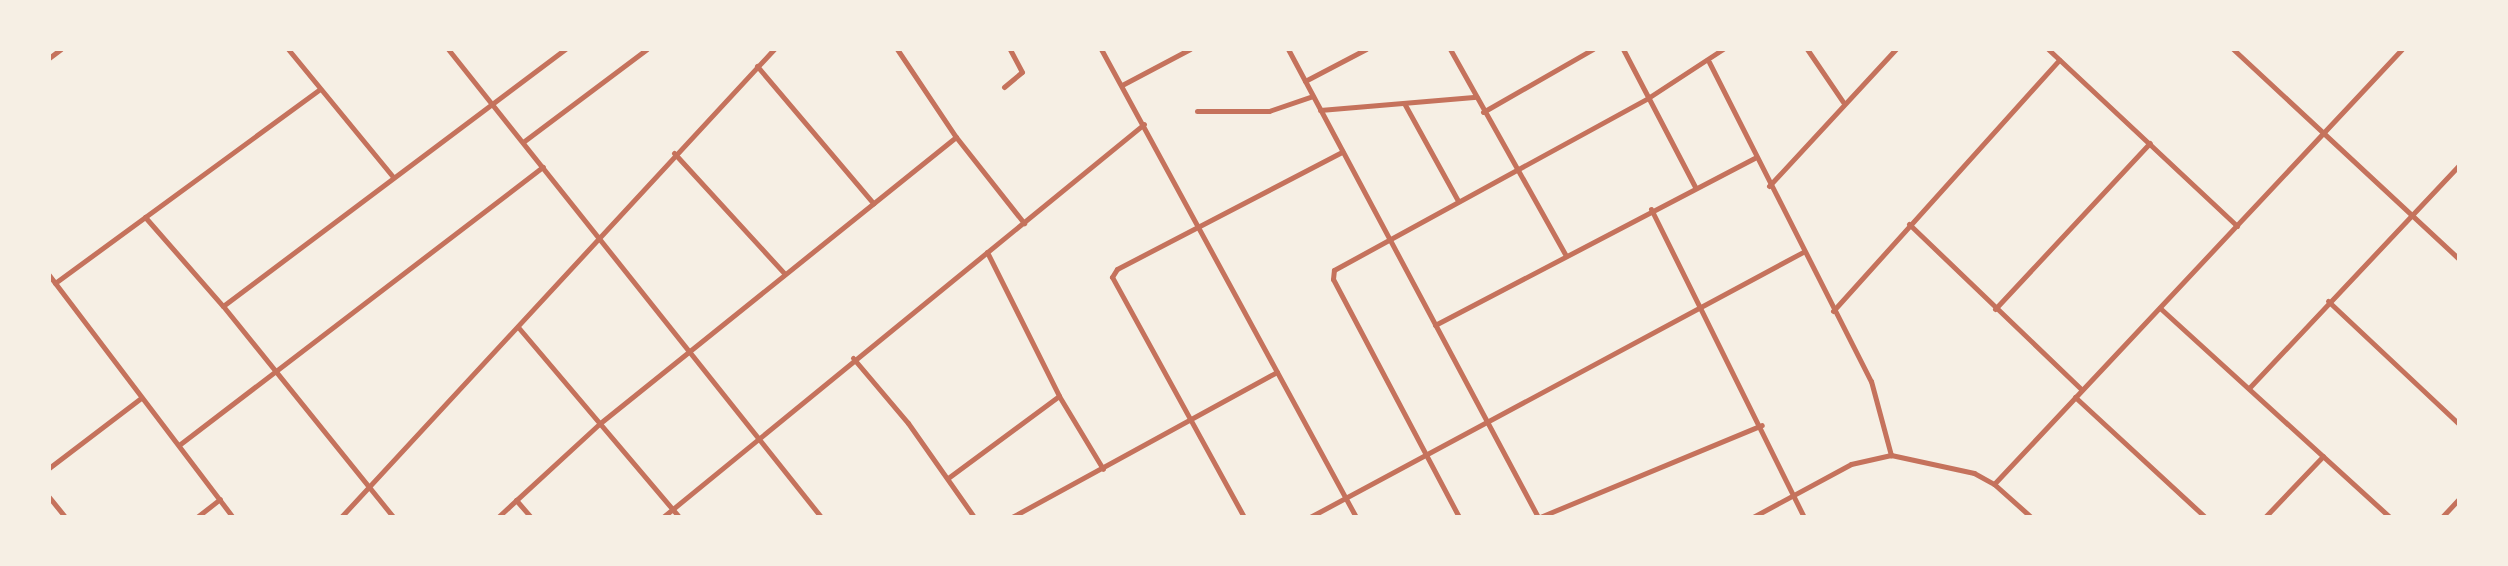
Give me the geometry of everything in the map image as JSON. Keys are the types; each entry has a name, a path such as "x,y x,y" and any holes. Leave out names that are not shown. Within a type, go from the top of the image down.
{"street":[{"path":"49,58 61,49"},
{"path":"288,49 393,177"},
{"path":"448,49 686,352 821,517"},
{"path":"223,306 565,49"},
{"path":"523,142 647,49"},
{"path":"341,517 518,327 597,236 774,49"},
{"path":"897,49 956,137 1024,223"},
{"path":"1004,87 1022,72 1010,49"},
{"path":"1101,49 1356,517"},
{"path":"1122,85 1189,49"},
{"path":"1288,49 1539,517 1762,425"},
{"path":"1305,81 1366,49"},
{"path":"1450,49 1565,254"},
{"path":"1483,112 1593,49"},
{"path":"1623,49 1695,187"},
{"path":"1459,517 1333,279 1338,266 1648,99 1709,62 1723,49"},
{"path":"1807,49 1843,102"},
{"path":"1769,186 1843,102 1896,49"},
{"path":"2048,49 2237,226"},
{"path":"2233,49 2459,259"},
{"path":"1994,484 2402,49"},
{"path":"1833,311 2059,60"},
{"path":"1709,62 1769,186 1871,381 1891,455"},
{"path":"757,66 873,203"},
{"path":"55,283 320,89"},
{"path":"1197,111 1262,112 1313,96"},
{"path":"1320,110 1476,97"},
{"path":"1404,103 1458,201"},
{"path":"663,517 758,441 853,358 1144,124"},
{"path":"498,517 599,424 956,137"},
{"path":"1995,309 2150,144"},
{"path":"1244,517 1112,276 1117,269 1342,152"},
{"path":"674,153 785,274"},
{"path":"1435,325 1651,209 1755,158"},
{"path":"2250,387 2328,301 2459,165"},
{"path":"179,445 543,167"},
{"path":"1651,209 1762,425 1804,517"},
{"path":"145,217 223,306 393,517"},
{"path":"1909,224 2081,389"},
{"path":"987,252 1059,396 1103,468"},
{"path":"1310,517 1487,423 1701,303 1803,252"},
{"path":"49,275 233,517"},
{"path":"2328,301 2459,424"},
{"path":"2160,308 2390,517"},
{"path":"518,327 679,517"},
{"path":"853,358 947,478 974,517"},
{"path":"1012,517 1277,372"},
{"path":"947,478 1059,396"},
{"path":"2075,397 2205,517"},
{"path":"49,468 141,398"},
{"path":"1753,517 1851,464 1891,455 1955,467 1994,484 2031,517"},
{"path":"2265,517 2323,456"},
{"path":"49,497 65,517"},
{"path":"197,517 220,499"},
{"path":"2442,517 2459,499"},
{"path":"516,500 531,517"}]}
